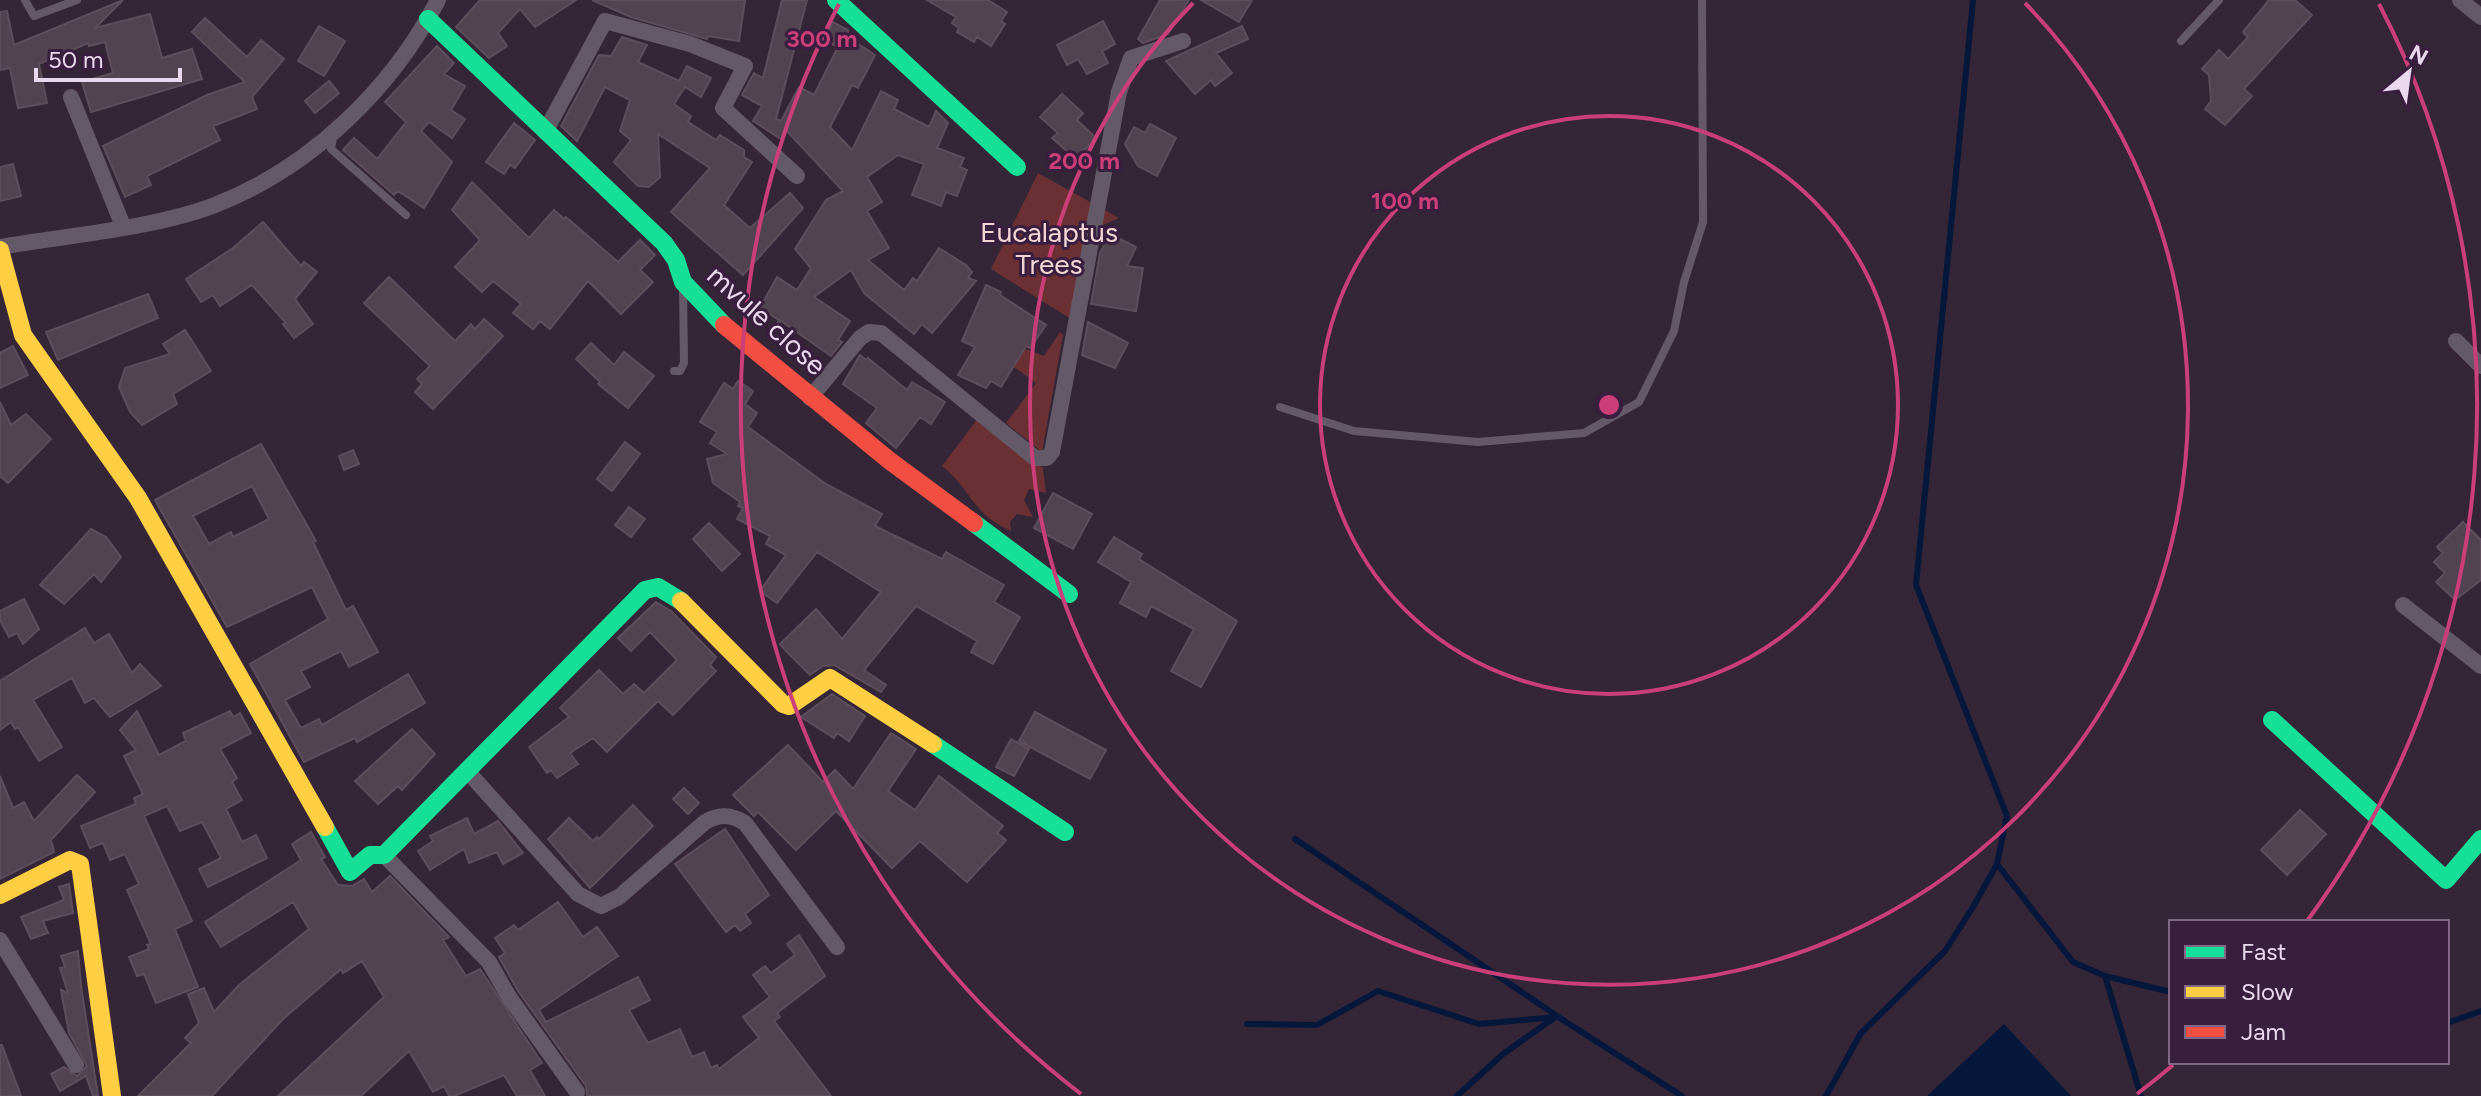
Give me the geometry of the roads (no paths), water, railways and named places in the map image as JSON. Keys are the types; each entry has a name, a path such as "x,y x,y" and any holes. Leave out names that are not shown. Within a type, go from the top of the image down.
{"street":[{"path":"438,0 428,19 333,137 286,168 214,206 0,248 23,335 138,498 350,872 370,855 384,855 645,590 658,587 680,600 783,704 796,702 830,678 840,682 1065,832"},
{"path":"836,0 1017,167"},
{"path":"2460,0 2481,17"},
{"name":"mvule close","path":"428,19 664,243 676,260 683,282 700,305 810,398 1069,594"},
{"path":"545,132 605,21 690,44 745,66 723,108 797,176"},
{"path":"810,398 860,338 869,332 881,333 1035,458 1047,458 1052,452 1119,92 1131,58 1183,41"},
{"path":"71,97 123,226"},
{"path":"2456,341 2481,366"},
{"path":"2403,605 2481,666"},
{"path":"2272,720 2446,880 2481,839"},
{"path":"468,772 578,894 601,906 619,897 705,822 717,816 735,817 745,823 837,947"},
{"path":"384,855 489,962 509,997 577,1092"},
{"path":"0,895 70,860 80,864 112,1096"},
{"path":"0,940 76,1065"}],"lane":[{"path":"25,0 34,16 77,0"},
{"path":"1280,407 1354,431 1478,442 1584,433 1639,402 1674,331 1684,282 1703,222 1702,0"},
{"path":"2181,41 2219,0"},
{"path":"333,137 331,149 406,215"},
{"path":"674,371 680,371 684,363 683,282"}],"water":[{"path":"2004,1024 2071,1096 1927,1096"}],"waterway":[{"path":"1826,1096 1861,1033 1945,951 1997,864 2007,816 1916,585 1973,0"},
{"path":"1295,839 1566,1022 1682,1096"},
{"path":"1997,864 2073,962 2105,976 2141,1096"},
{"path":"2105,976 2169,992"},
{"path":"1247,1024 1317,1025 1378,991 1479,1024 1556,1017"},
{"path":"2449,1022 2481,1011"},
{"path":"1457,1096 1503,1054 1554,1018"}],"park label":[{"name":"Eucalaptus Trees","path":"1049,248"}]}
